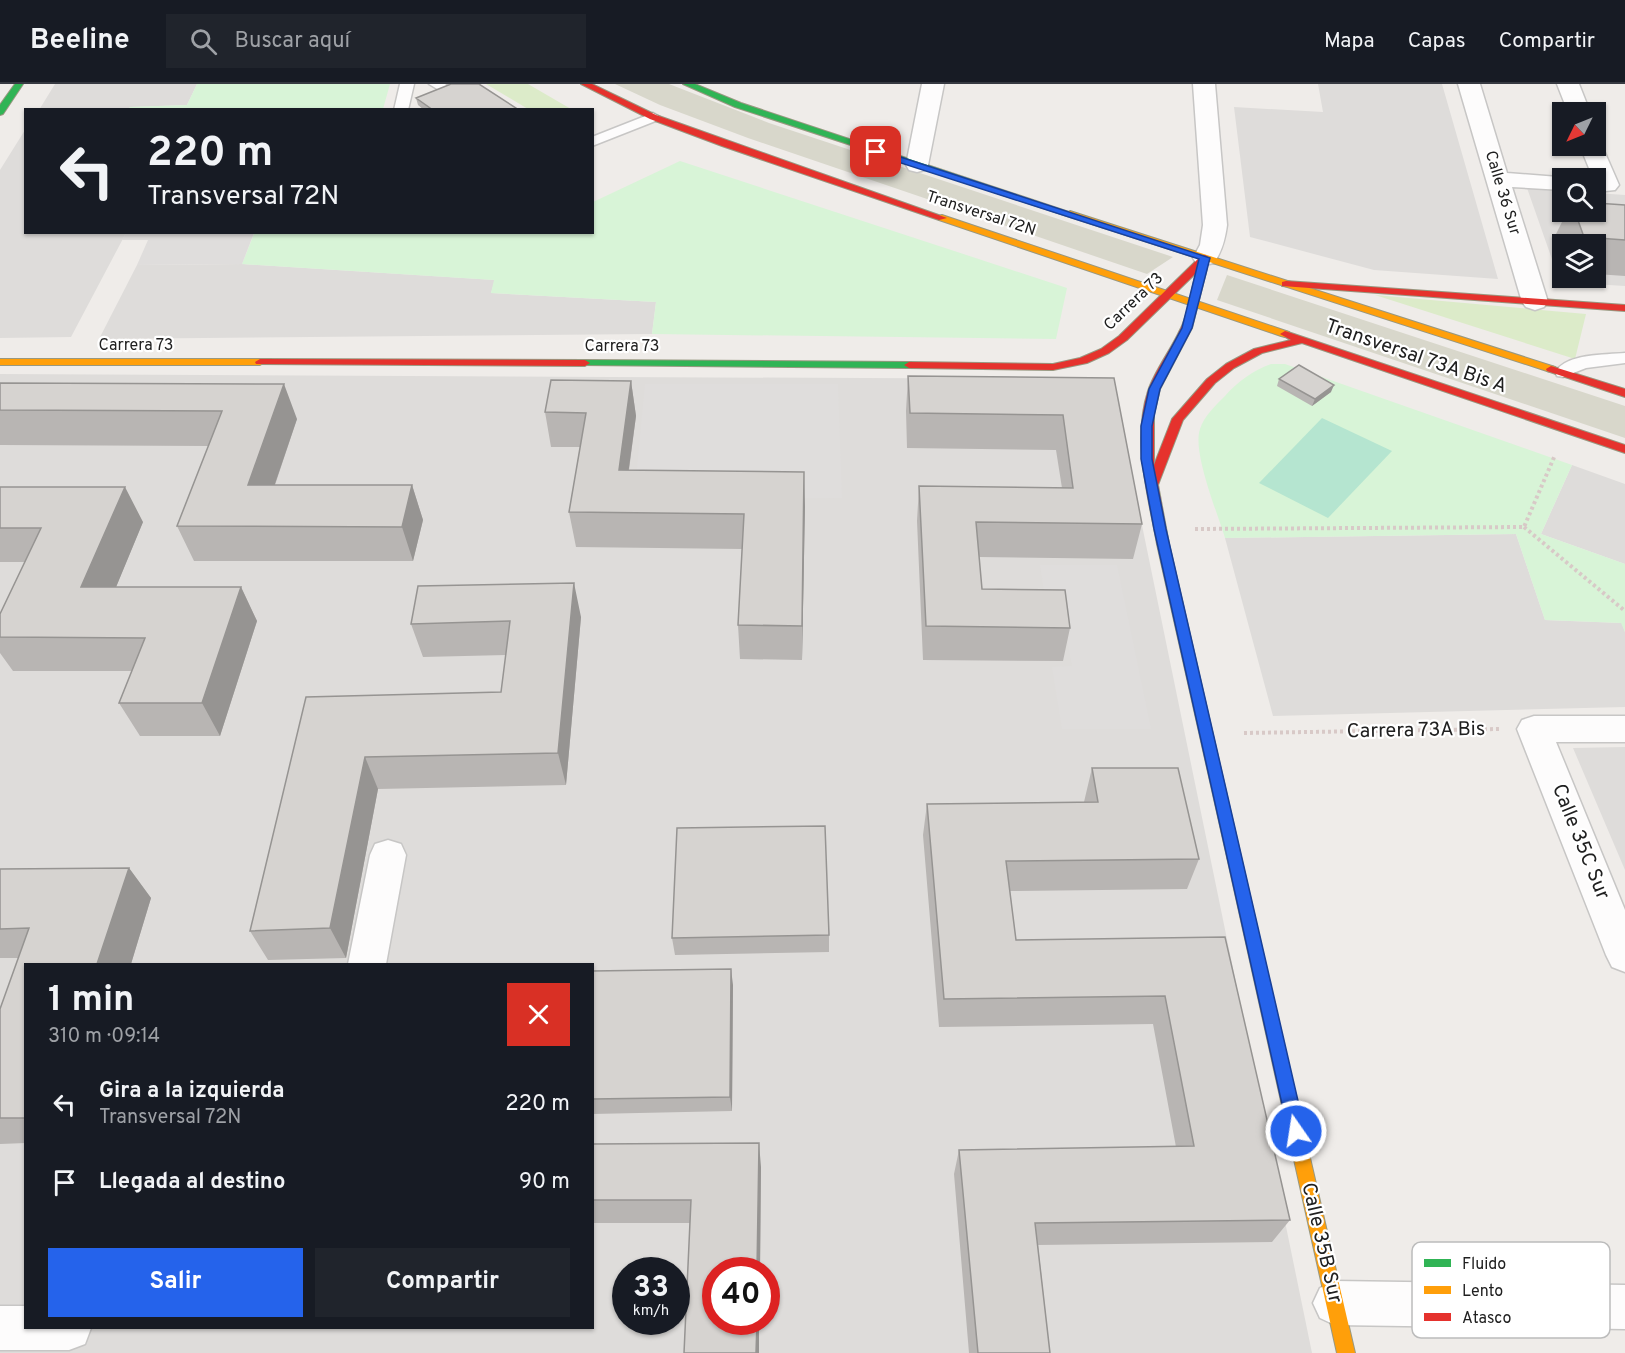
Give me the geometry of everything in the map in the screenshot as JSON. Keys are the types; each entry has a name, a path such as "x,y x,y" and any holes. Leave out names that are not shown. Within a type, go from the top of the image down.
{"street":[{"path":"0,112 19,84"},
{"name":"Transversal 72N","path":"585,84 653,117 837,183 1194,303"},
{"name":"Transversal 72N","path":"687,84 738,105 1205,258"},
{"path":"917,165 933,84"},
{"name":"Calle 35B Sur","path":"1204,84 1215,225 1212,245 1205,258 1187,328 1154,389 1145,439 1151,488 1160,529 1346,1353"},
{"name":"Calle 36 Sur","path":"1469,84 1535,302"},
{"path":"1568,84 1575,102"},
{"path":"1498,179 1552,182"},
{"name":"Transversal 73A Bis A","path":"1205,258 1625,393"},
{"name":"Carrera 73","path":"0,362 800,363 1053,367 1083,361 1105,351 1123,338 1205,258"},
{"path":"1286,284 1625,308"},
{"name":"Transversal 73A Bis A","path":"1194,303 1625,449"},
{"path":"1151,488 1178,419 1211,381 1230,366 1258,351 1303,340"},
{"path":"1534,729 1625,729"},
{"name":"Calle 35C Sur","path":"1534,729 1625,955"},
{"path":"367,963 388,855"},
{"path":"1335,1303 1412,1304"},
{"path":"1610,1307 1625,1307"},
{"path":"0,1328 24,1328"}],"lane":[{"path":"401,108 407,84"},
{"path":"436,84 449,92"},
{"path":"594,141 653,117"},
{"path":"1608,307 1625,315"},
{"path":"1563,372 1582,363 1625,358"}],"path":[{"path":"1524,526 1557,452"},
{"path":"1160,529 1524,526 1625,611"},
{"name":"Carrera 73A Bis","path":"1206,733 1534,729"}],"shaded area":[{"path":"55,84 197,84 187,105 129,108 40,108"},
{"path":"615,84 669,84 769,123 1173,257 1147,274 748,138 660,105"},
{"path":"1318,84 1442,84 1498,279 1374,270 1250,237 1234,107 1323,112"},
{"path":"24,132 24,234 125,234 71,337 0,338 0,170"},
{"path":"1527,188 1552,189 1552,222 1606,222 1606,194 1625,195 1625,286 1606,285 1606,234 1552,234 1552,259"},
{"path":"125,234 254,234 242,264 137,265 148,240 122,240"},
{"path":"242,264 495,280 491,293 656,302 652,334 99,339 137,265"},
{"path":"1227,275 1625,406 1625,438 1217,300"},
{"path":"0,374 1053,379 1121,423 1312,1353 0,1353"},
{"path":"645,384 838,384 842,498 634,499"},
{"path":"1572,465 1625,484 1625,564 1541,534"},
{"path":"1516,534 1545,620 1622,623 1625,632 1625,707 1273,716 1225,538"},
{"path":"1040,565 1117,565 1151,729 1062,729 1052,667 1072,666 1063,618 1048,618"},
{"path":"1625,747 1625,870 1573,748"}],"green space":[{"path":"197,84 390,84 383,108 129,108 187,105"},
{"path":"486,84 528,84 569,108 526,108"},
{"path":"680,161 1067,288 1056,339 652,334 656,302 491,293 494,280 242,264 254,234 594,234 594,202"},
{"path":"1375,295 1586,314 1575,359"},
{"path":"1271,364 1285,364 1572,465 1541,534 1625,564 1625,632 1621,623 1545,620 1516,534 1225,538 1203,467 1198,439 1200,429 1210,411 1235,386 1252,373"},
{"path":"1322,418 1392,451 1328,518 1259,483"}],"building":[{"path":"451,84 479,84 516,108 430,108 416,98"},
{"path":"1606,204 1625,205 1625,240 1606,239 1606,234 1583,234 1579,222 1606,222"},
{"path":"1299,365 1334,385 1315,399 1279,379"},
{"path":"908,376 1114,378 1142,524 976,522 982,589 1065,590 1070,628 926,626 919,486 1073,488 1063,415 910,413"},
{"path":"551,380 631,381 619,470 804,472 802,626 738,625 744,514 569,512 586,413 545,412"},
{"path":"0,383 284,384 248,485 412,485 402,527 177,526 222,411 0,410"},
{"path":"0,487 125,487 81,587 241,587 202,703 119,703 145,638 0,637 0,614 41,528 0,528"},
{"path":"574,583 558,753 365,757 330,928 250,931 306,697 501,692 510,621 411,624 418,586"},
{"path":"1092,768 1178,768 1199,859 1006,861 1016,940 1225,937 1290,1220 1035,1223 1050,1353 978,1353 959,1150 1194,1146 1165,996 944,999 927,804 1098,802"},
{"path":"825,826 829,935 672,938 677,828"},
{"path":"129,868 97,963 24,963 24,1118 0,1118 0,1009 29,928 0,929 0,869"},
{"path":"731,969 730,1097 594,1099 594,971"},
{"path":"759,1143 757,1257 702,1257 702,1335 757,1335 756,1353 684,1353 685,1335 690,1335 688,1257 691,1200 594,1200 594,1144"}],"traffic: fast":[{"path":"0,112 19,84"},
{"path":"687,84 738,105 1070,214"},
{"path":"585,363 909,365"}],"traffic: slow":[{"path":"1070,214 1551,369"},
{"path":"942,218 1285,334"},
{"path":"0,362 260,362"},
{"path":"1163,544 1234,857"},
{"path":"1291,1110 1346,1353"}],"traffic: jam":[{"path":"585,84 653,117 942,218"},
{"path":"909,365 1053,367 1083,361 1105,351 1123,338 1205,258"},
{"path":"1163,544 1147,459 1148,414 1154,389 1187,328 1202,268"},
{"path":"1286,284 1625,308"},
{"path":"1285,334 1625,449"},
{"path":"1151,488 1178,419 1211,381 1230,366 1258,351 1303,340"},
{"path":"260,362 585,363"},
{"path":"1551,369 1625,393"},
{"path":"1234,857 1291,1110"}],"route":[{"path":"876,152 1205,258 1187,328 1154,389 1145,439 1147,459 1160,529 1296,1131"}]}
